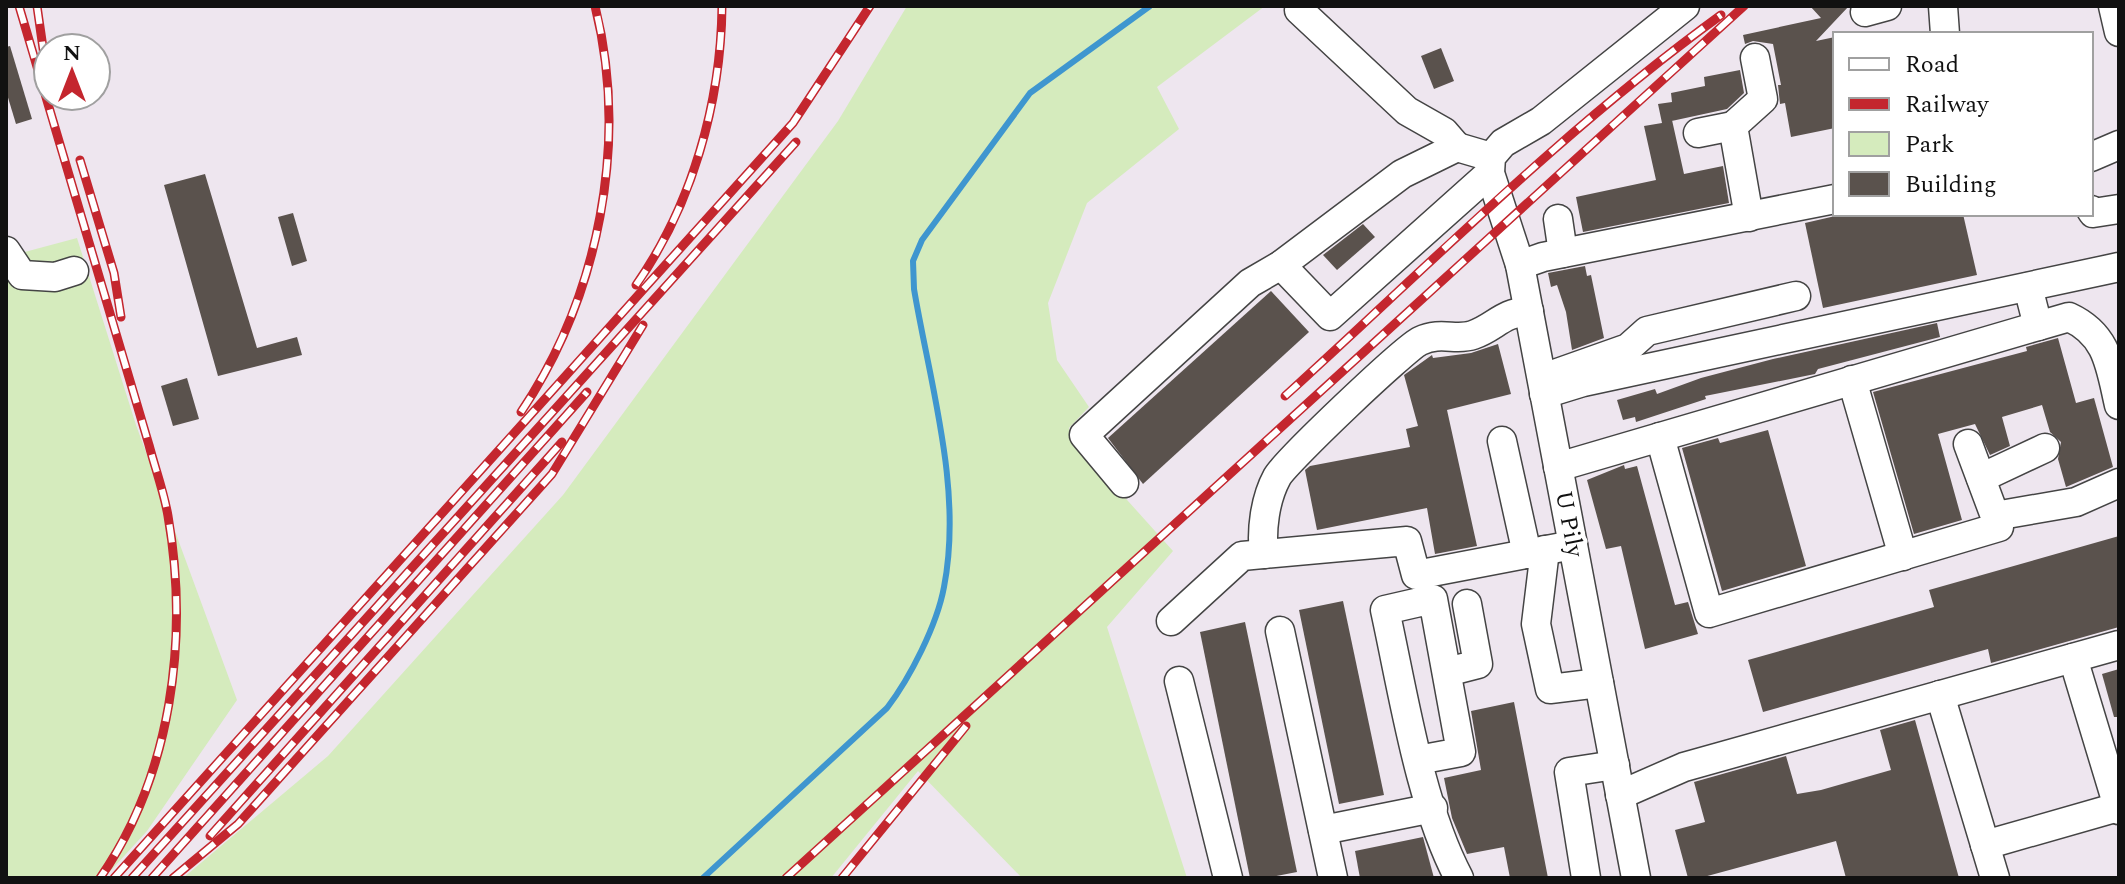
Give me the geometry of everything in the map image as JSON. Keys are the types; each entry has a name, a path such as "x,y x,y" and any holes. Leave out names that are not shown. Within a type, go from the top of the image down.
{"street":[{"path":"1943,6 1945,32"},
{"path":"2113,6 2119,32"},
{"path":"1281,265 1330,316 1491,165 1503,143 1541,121 1675,9"},
{"path":"1299,10 1407,111 1444,132 1457,147 1491,165"},
{"path":"1698,133 1733,126 1763,99 1755,58"},
{"path":"1733,126 1749,217"},
{"path":"2093,156 2119,145"},
{"path":"1124,483 1084,435 1250,283 1281,265 1402,174 1457,147"},
{"name":"U Pily","path":"1491,165 1520,265 1636,878"},
{"path":"1520,265 1563,253 1833,199"},
{"path":"2093,213 2119,209"},
{"path":"1558,219 1563,253"},
{"path":"6,251 22,275 55,277 74,271"},
{"path":"1543,386 1583,382 2119,267"},
{"path":"2028,287 2038,326"},
{"path":"1543,386 1628,348 1647,331 1796,296"},
{"path":"1264,554 1261,531 1277,476 1393,363 1415,343 1436,334 1472,336 1510,312 1529,311"},
{"path":"1558,467 2069,317 2088,326 2107,354 2119,405"},
{"path":"1852,380 1903,556"},
{"path":"1660,437 1709,613 1999,527 1968,444"},
{"path":"1502,441 1536,552 1536,624 1550,689 1599,683"},
{"path":"1981,478 2045,448"},
{"path":"1995,516 2076,502 2119,483"},
{"path":"1171,621 1242,556 1407,541 1416,575 1573,545"},
{"path":"1418,760 1461,752 1433,599 1385,610 1418,760 1459,878"},
{"path":"1447,672 1478,664 1467,604"},
{"path":"1280,631 1332,878"},
{"path":"1620,795 1684,767 2119,645"},
{"path":"1985,845 2119,808 2073,658"},
{"path":"1179,681 1228,878"},
{"path":"1940,695 1995,878"},
{"path":"1586,878 1569,772 1615,765"},
{"path":"1323,830 1433,808"}],"shaded area":[{"path":"6,6 2119,6 2119,878 6,878"}],"green space":[{"path":"907,6 1265,6 1157,87 1179,129 1087,203 1048,303 1057,360 1089,407 1069,428 1074,441 1173,551 1107,627 1187,878 1022,878 918,771 831,878 183,878 328,756 563,495 838,121"},
{"path":"77,238 136,425 237,700 147,831 104,878 6,878 6,257"}],"building":[{"path":"1810,6 1849,6 1816,41 1833,37 1833,128 1791,137 1785,103 1780,104 1778,85 1781,85 1773,44 1753,41 1745,44 1743,35 1821,18"},
{"path":"10,46 32,119 16,124 6,91 6,47"},
{"path":"1441,48 1454,81 1434,89 1421,56"},
{"path":"1740,70 1744,93 1727,109 1672,121 1684,174 1723,166 1729,203 1583,232 1576,197 1656,180 1644,126 1662,123 1658,104 1672,102 1671,93 1705,86 1704,77"},
{"path":"205,174 257,348 297,337 302,355 218,376 164,185"},
{"path":"293,213 307,261 292,266 278,217"},
{"path":"1835,216 1963,216 1977,275 1823,308 1805,223"},
{"path":"1363,224 1375,237 1337,270 1323,255"},
{"path":"1585,266 1587,276 1591,275 1604,338 1572,350 1566,312 1557,285 1551,287 1548,273"},
{"path":"1271,291 1309,332 1143,484 1108,438"},
{"path":"1937,323 1940,337 1818,369 1815,374 1705,396 1706,399 1636,422 1635,417 1623,420 1617,400 1655,389 1657,394 1701,378 1773,359"},
{"path":"2058,338 2076,403 2094,398 2113,467 2066,487 2058,459 2061,442 2050,432 2042,405 2002,417 2010,446 1990,455 1975,424 1938,434 1962,520 1914,534 1873,392 2027,351 2026,347"},
{"path":"1498,344 1511,394 1447,410 1477,546 1435,554 1427,508 1317,530 1305,470 1310,466 1410,447 1406,429 1418,426 1404,375 1432,355 1433,358 1471,353"},
{"path":"187,378 199,419 173,426 161,386"},
{"path":"1768,430 1806,566 1722,591 1682,448 1718,438 1720,443"},
{"path":"1624,465 1625,469 1637,466 1675,605 1688,602 1698,634 1645,649 1621,546 1606,549 1587,480"},
{"path":"2119,536 2119,627 1991,663 1988,649 1763,712 1748,660 1934,607 1929,590"},
{"path":"1343,601 1384,795 1339,804 1299,610"},
{"path":"1245,622 1297,872 1266,878 1250,878 1200,632"},
{"path":"2119,669 2119,717 2114,717 2102,674"},
{"path":"1514,702 1548,878 1510,878 1504,847 1467,854 1452,818 1444,778 1481,770 1471,711"},
{"path":"1915,720 1959,878 1846,878 1836,841 1700,878 1688,878 1675,830 1705,822 1694,782 1786,756 1797,794 1821,790 1891,770 1880,730"},
{"path":"1423,837 1434,878 1360,878 1355,851"}],"waterway":[{"path":"703,878 887,708 913,667 935,618 944,587 950,513 942,437 914,289 913,261 922,240 1030,93 1150,6"}],"railway":[{"path":"19,6 162,489 174,562 175,657 159,750 144,795 124,838 100,878"},
{"path":"37,6 41,32"},
{"path":"521,412 548,367 570,319 588,268 600,216 607,164 609,110 605,58 595,6"},
{"path":"636,285 673,221 700,152 716,79 722,6"},
{"path":"114,878 793,123 870,6"},
{"path":"786,878 1744,6"},
{"path":"1285,396 1552,151 1721,15"},
{"path":"132,878 796,142"},
{"path":"80,160 114,273 121,317"},
{"path":"173,878 238,824 552,474 643,325"},
{"path":"152,878 587,392"},
{"path":"210,836 562,442"},
{"path":"842,878 966,726"}]}
